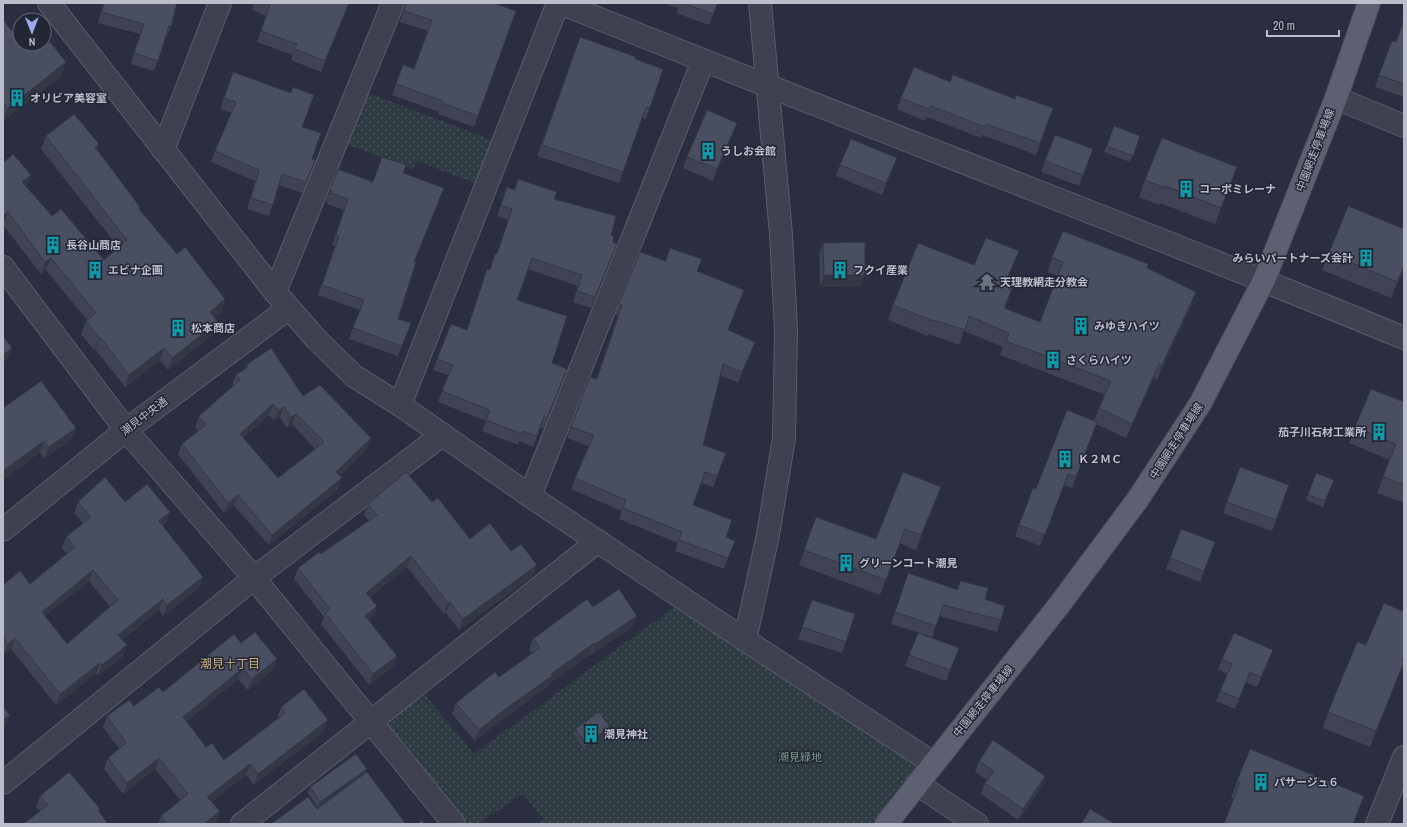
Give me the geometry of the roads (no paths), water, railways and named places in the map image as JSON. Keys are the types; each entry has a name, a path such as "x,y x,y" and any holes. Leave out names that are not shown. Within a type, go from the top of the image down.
{"main road":[{"name":"中園網走停車場線","path":"886,824 1060,604 1138,499 1200,404 1264,280 1336,98 1369,3"}],"street":[{"path":"163,150 220,3"},
{"path":"275,292 393,3"},
{"path":"400,405 559,3 703,61 1264,280 1404,338"},
{"path":"745,640 768,535 784,438 786,330 781,234 760,3"},
{"path":"54,5 163,150 275,292 316,339 354,376 400,405 530,496 745,640 933,763"},
{"path":"530,496 703,61"},
{"path":"1336,98 1404,126"},
{"path":"3,268 126,430 254,578 371,720 454,824"},
{"name":"潮見中央通","path":"3,530 126,430 289,308"},
{"path":"3,783 254,578 442,435"},
{"path":"242,824 598,541"},
{"path":"1377,824 1404,757"},
{"path":"917,784 977,824"}],"place":[{"name":"オリビア美容室","path":"17,98"},
{"name":"うしお会館","path":"708,151"},
{"name":"コーポミレーナ","path":"1186,189"},
{"name":"長谷山商店","path":"53,245"},
{"name":"みらいパートナーズ会計","path":"1366,258"},
{"name":"エビナ企画","path":"95,270"},
{"name":"フクイ産業","path":"840,270"},
{"name":"天理教網走分教会","path":"987,282"},
{"name":"みゆきハイツ","path":"1081,326"},
{"name":"松本商店","path":"178,328"},
{"name":"さくらハイツ","path":"1053,360"},
{"name":"茄子川石材工業所","path":"1379,432"},
{"name":"Ｋ２ＭＣ","path":"1065,459"},
{"name":"グリーンコート潮見","path":"846,563"},
{"name":"潮見神社","path":"591,734"},
{"name":"パサージュ６","path":"1261,782"}],"district":[{"name":"潮見十丁目","path":"230,664"}],"park label":[{"name":"潮見緑地","path":"800,757"}]}
